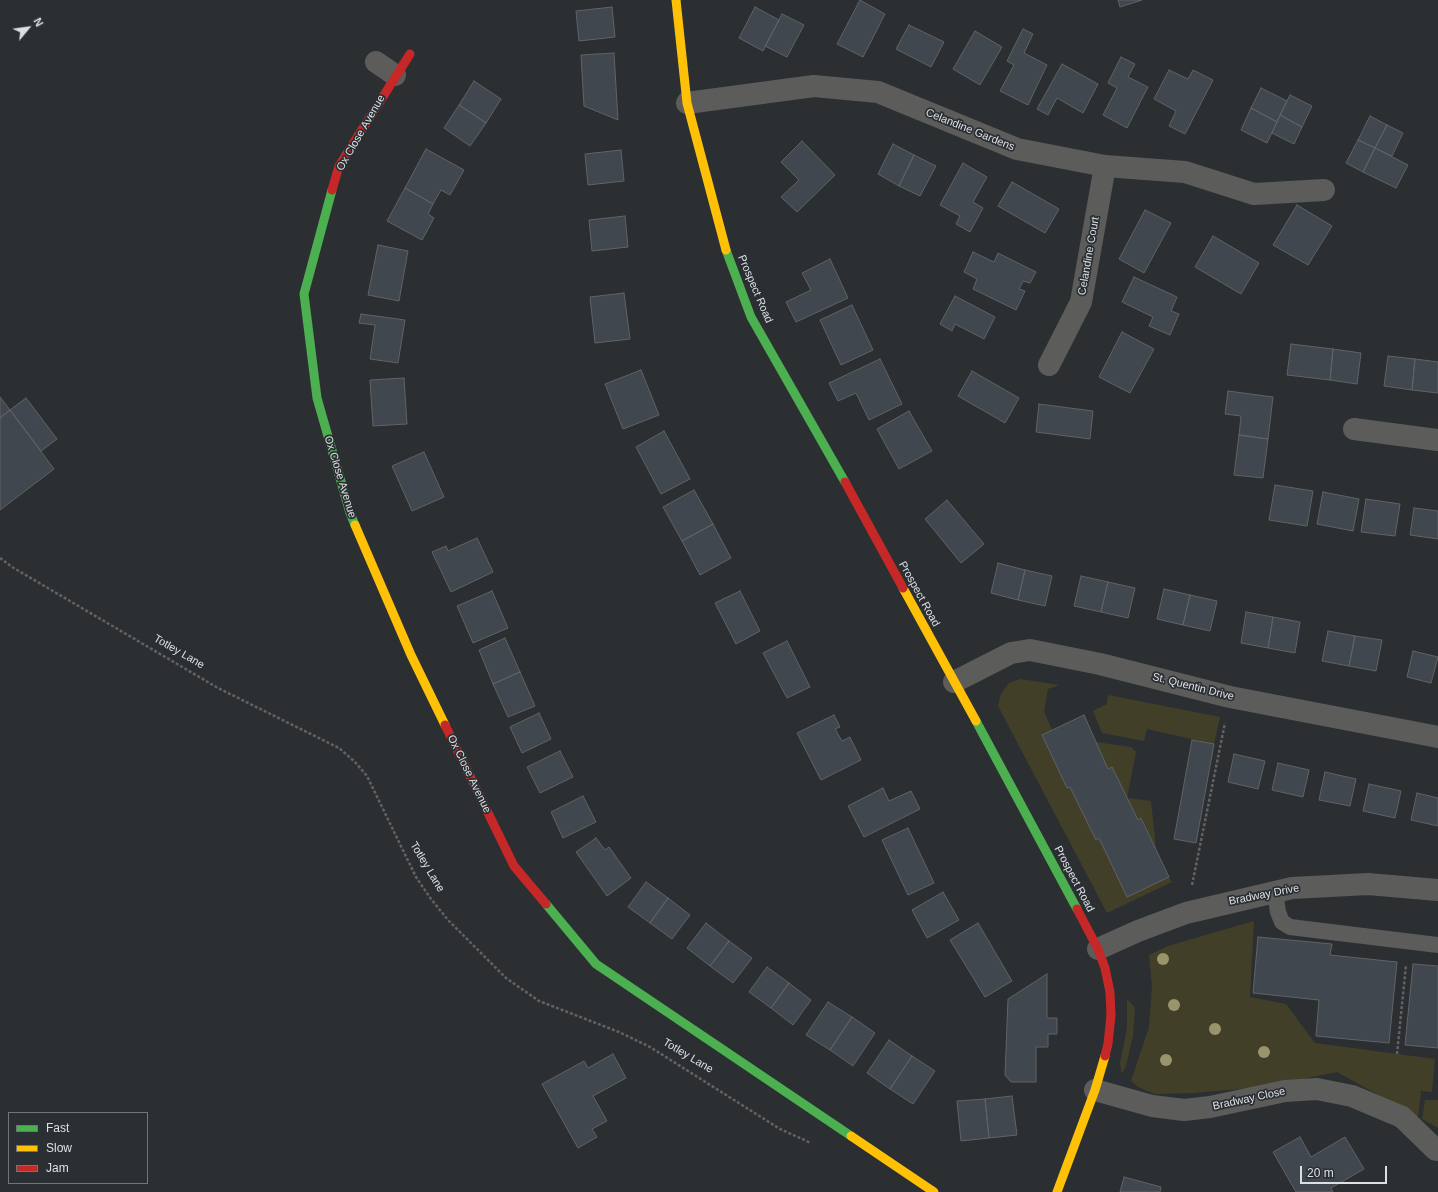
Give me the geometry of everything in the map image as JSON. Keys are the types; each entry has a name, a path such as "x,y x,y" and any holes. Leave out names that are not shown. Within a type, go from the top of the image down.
{"street":[{"name":"Prospect Road","path":"676,0 686,104 728,258 751,317 801,402 1098,949 1110,992 1111,1016 1108,1044 1095,1090 1057,1192"},
{"name":"Ox Close Avenue","path":"410,54 339,166 304,294 317,398 350,513 411,655 514,866"},
{"path":"376,62 396,75"},
{"name":"Celandine Gardens","path":"686,104 814,86 878,92 1017,149 1105,166 1185,172 1254,194 1324,190"},
{"name":"Celandine Court","path":"1049,365 1081,302 1105,166"},
{"path":"1354,429 1438,440"},
{"name":"St. Quentin Drive","path":"954,682 1011,653 1030,650 1100,664 1230,697 1438,737"},
{"name":"Totley Lane","path":"514,866 596,964 700,1036 934,1192"},
{"name":"Bradway Drive","path":"1098,949 1138,931 1186,913 1292,888 1368,884 1438,890"},
{"name":"Bradway Close","path":"1095,1090 1152,1106 1184,1110 1210,1107 1285,1090 1317,1089 1352,1096 1402,1117 1436,1150"}],"lane":[{"path":"1275,892 1278,912 1282,922 1290,927 1438,945"}],"path":[{"name":"Totley Lane","path":"0,558 12,567 218,688 339,748 355,762 367,776 416,877 431,899 448,920 506,978 539,1001 619,1032 650,1047 780,1128 817,1145"},
{"path":"1186,913 1230,697"},
{"path":"1397,1054 1406,963"}],"shaded area":[{"path":"1020,679 1059,685 1048,689 1044,711 1052,730 1042,735 1067,788 1070,787 1096,839 1099,838 1127,896 1169,877 1172,882 1107,913 998,706 1001,694 1009,683"},
{"path":"1108,695 1220,717 1214,744 1147,729 1144,741 1102,733 1093,711 1107,704"},
{"path":"1096,742 1131,747 1136,752 1127,798 1112,767 1108,769"},
{"path":"1127,798 1151,801 1156,849 1142,818 1138,820"},
{"path":"1254,921 1250,997 1286,1004 1315,1043 1435,1059 1432,1092 1421,1091 1418,1117 1337,1072 1262,1087 1193,1093 1155,1094 1138,1087 1131,1081 1149,1027 1152,985 1149,955 1168,946"},
{"path":"1127,999 1135,1008 1133,1036 1126,1066 1122,1074 1120,1064 1127,1028"},
{"path":"1425,1100 1438,1100 1438,1128 1422,1119"}],"building":[{"path":"860,0 885,14 863,57 837,44"},
{"path":"1118,0 1142,0 1120,7"},
{"path":"612,7 615,37 579,41 576,11"},
{"path":"755,7 779,20 763,51 739,38"},
{"path":"782,14 804,25 787,57 765,46"},
{"path":"909,25 944,42 931,67 896,49"},
{"path":"1023,29 1033,34 1024,53 1047,65 1028,105 1000,91 1014,65 1007,61"},
{"path":"975,31 1002,47 980,85 953,69"},
{"path":"614,53 618,120 584,106 581,55"},
{"path":"1121,57 1135,64 1128,77 1148,87 1127,128 1103,115 1117,88 1108,83"},
{"path":"1062,64 1098,84 1083,113 1057,98 1048,115 1037,109"},
{"path":"1169,70 1188,79 1193,70 1213,80 1185,134 1169,126 1176,111 1154,99"},
{"path":"474,81 501,99 486,123 459,105"},
{"path":"1261,88 1287,101 1277,122 1251,108"},
{"path":"1290,95 1312,106 1302,127 1280,115"},
{"path":"459,105 486,123 470,146 444,128"},
{"path":"1251,108 1277,122 1267,143 1241,130"},
{"path":"1280,115 1302,127 1294,144 1272,133"},
{"path":"1370,116 1387,125 1375,148 1358,140"},
{"path":"1387,125 1403,133 1392,156 1375,148"},
{"path":"1358,140 1375,148 1363,172 1346,163"},
{"path":"802,141 835,175 797,212 781,197 799,180 781,162"},
{"path":"893,144 914,155 899,186 878,174"},
{"path":"1375,148 1408,165 1396,188 1363,172"},
{"path":"426,149 464,170 450,195 441,190 433,204 405,188"},
{"path":"621,150 624,181 588,185 585,154"},
{"path":"914,155 936,166 920,196 899,186"},
{"path":"963,163 987,177 973,202 983,208 970,232 956,224 960,216 940,205"},
{"path":"1012,182 1059,209 1045,233 998,206"},
{"path":"405,188 433,204 428,214 434,218 422,240 387,221"},
{"path":"1297,205 1332,226 1308,265 1273,245"},
{"path":"1145,210 1171,223 1144,273 1119,259"},
{"path":"625,216 628,247 592,251 589,220"},
{"path":"1213,236 1259,263 1241,294 1195,267"},
{"path":"378,245 408,251 399,301 368,295"},
{"path":"973,252 994,262 998,253 1036,272 1030,283 1023,281 1019,289 1025,291 1016,310 973,289 977,279 964,272"},
{"path":"830,259 848,298 796,322 786,302 811,290 802,273"},
{"path":"1134,277 1177,297 1171,311 1179,314 1170,335 1149,326 1153,317 1122,302"},
{"path":"624,293 630,339 595,343 590,297"},
{"path":"955,296 995,317 984,339 955,324 952,331 940,324"},
{"path":"852,305 873,350 841,365 820,320"},
{"path":"361,314 405,320 398,363 370,359 375,325 359,323"},
{"path":"1122,332 1154,349 1130,393 1099,377"},
{"path":"1291,344 1333,349 1330,380 1287,375"},
{"path":"1333,349 1361,353 1357,384 1330,380"},
{"path":"1388,356 1415,359 1412,390 1384,386"},
{"path":"880,359 902,404 869,420 856,393 838,401 829,383"},
{"path":"1415,359 1438,362 1438,393 1412,390"},
{"path":"641,370 659,415 623,429 605,384"},
{"path":"972,371 1019,398 1005,423 958,396"},
{"path":"404,378 407,424 373,426 370,380"},
{"path":"1228,391 1273,397 1268,439 1239,435 1241,416 1225,414"},
{"path":"0,397 10,410 0,418"},
{"path":"26,398 57,439 41,451 10,410"},
{"path":"1039,404 1093,411 1090,439 1036,432"},
{"path":"10,410 54,469 0,510 0,418"},
{"path":"909,411 932,451 899,469 877,429"},
{"path":"664,431 690,479 661,494 636,447"},
{"path":"1239,435 1268,439 1263,478 1234,475"},
{"path":"424,452 444,497 412,511 392,466"},
{"path":"1275,485 1313,491 1307,526 1269,520"},
{"path":"694,490 713,524 682,541 663,507"},
{"path":"1323,492 1359,499 1353,531 1317,524"},
{"path":"1366,499 1400,504 1395,536 1361,532"},
{"path":"947,500 984,544 961,563 925,519"},
{"path":"1414,508 1438,511 1438,539 1410,535"},
{"path":"713,524 731,558 700,575 682,541"},
{"path":"477,538 493,572 451,592 432,552 446,546 448,551"},
{"path":"998,563 1025,570 1018,600 991,593"},
{"path":"1025,570 1052,576 1045,606 1018,600"},
{"path":"1081,576 1108,582 1101,612 1074,606"},
{"path":"1108,582 1135,588 1128,618 1101,612"},
{"path":"1164,589 1190,595 1183,625 1157,619"},
{"path":"492,591 508,628 473,643 457,606"},
{"path":"740,591 760,631 736,644 715,603"},
{"path":"1190,595 1217,601 1210,631 1183,625"},
{"path":"1246,612 1273,617 1268,648 1241,643"},
{"path":"1273,617 1300,622 1295,653 1268,648"},
{"path":"1328,631 1355,636 1349,666 1322,661"},
{"path":"1355,636 1382,640 1376,671 1349,666"},
{"path":"505,638 520,672 493,684 479,650"},
{"path":"787,641 810,687 787,698 763,653"},
{"path":"1413,651 1438,657 1431,683 1407,677"},
{"path":"520,672 535,706 508,717 493,684"},
{"path":"539,713 551,739 522,753 510,727"},
{"path":"834,715 840,727 835,729 842,741 850,737 861,760 821,780 797,733"},
{"path":"1084,715 1108,769 1112,767 1138,820 1141,818 1169,877 1127,897 1099,838 1096,840 1070,787 1067,788 1042,735"},
{"path":"1192,740 1214,744 1196,843 1174,839"},
{"path":"560,751 573,777 540,793 527,767"},
{"path":"1234,754 1265,761 1258,789 1228,782"},
{"path":"1278,763 1309,770 1303,797 1272,790"},
{"path":"1325,772 1356,779 1350,806 1319,800"},
{"path":"1369,784 1401,791 1395,818 1363,811"},
{"path":"883,788 889,801 911,791 920,809 864,837 848,806"},
{"path":"1417,793 1438,798 1438,826 1411,820"},
{"path":"583,796 596,822 563,838 551,812"},
{"path":"908,828 934,883 908,895 882,840"},
{"path":"596,838 605,850 609,847 631,878 607,896 576,852"},
{"path":"646,882 668,898 650,923 628,907"},
{"path":"943,892 959,920 927,938 912,910"},
{"path":"668,898 690,915 672,939 650,923"},
{"path":"706,923 729,941 710,966 687,948"},
{"path":"978,923 1012,981 985,997 950,940"},
{"path":"1258,937 1332,944 1330,955 1397,962 1389,1043 1316,1036 1319,1000 1253,993"},
{"path":"729,941 752,958 733,983 710,966"},
{"path":"1413,964 1438,966 1438,1048 1405,1045"},
{"path":"767,967 789,983 771,1008 749,992"},
{"path":"1047,974 1047,1018 1057,1018 1057,1034 1048,1034 1048,1047 1036,1047 1036,1082 1011,1082 1005,1075 1008,999"},
{"path":"789,983 811,1000 793,1025 771,1008"},
{"path":"828,1002 852,1017 830,1050 806,1035"},
{"path":"852,1017 875,1033 853,1066 830,1050"},
{"path":"889,1040 912,1056 890,1089 867,1073"},
{"path":"613,1054 626,1078 593,1096 607,1121 592,1129 597,1137 578,1148 542,1084 584,1061 588,1068"},
{"path":"912,1056 935,1071 913,1104 890,1089"},
{"path":"1012,1096 1017,1135 989,1138 985,1099"},
{"path":"985,1099 989,1138 961,1141 957,1101"},
{"path":"1300,1137 1311,1157 1345,1137 1364,1169 1331,1188 1333,1192 1296,1192 1273,1152"},
{"path":"1124,1177 1161,1187 1160,1192 1120,1192"}],"traffic: fast":[{"path":"332,190 304,294 317,398 350,513 355,525"},
{"path":"726,250 751,317 845,482"},
{"path":"976,721 1077,909"},
{"path":"546,904 596,964 851,1136"}],"traffic: slow":[{"path":"676,0 687,103 726,250"},
{"path":"355,525 411,655 445,725"},
{"path":"903,588 976,721"},
{"path":"1057,1192 1095,1090 1105,1056"},
{"path":"851,1136 934,1192"}],"traffic: jam":[{"path":"332,190 339,166 410,54"},
{"path":"845,482 903,588"},
{"path":"445,725 514,866 546,904"},
{"path":"1077,909 1098,949 1105,968 1110,992 1111,1015 1108,1044 1105,1056"}]}
